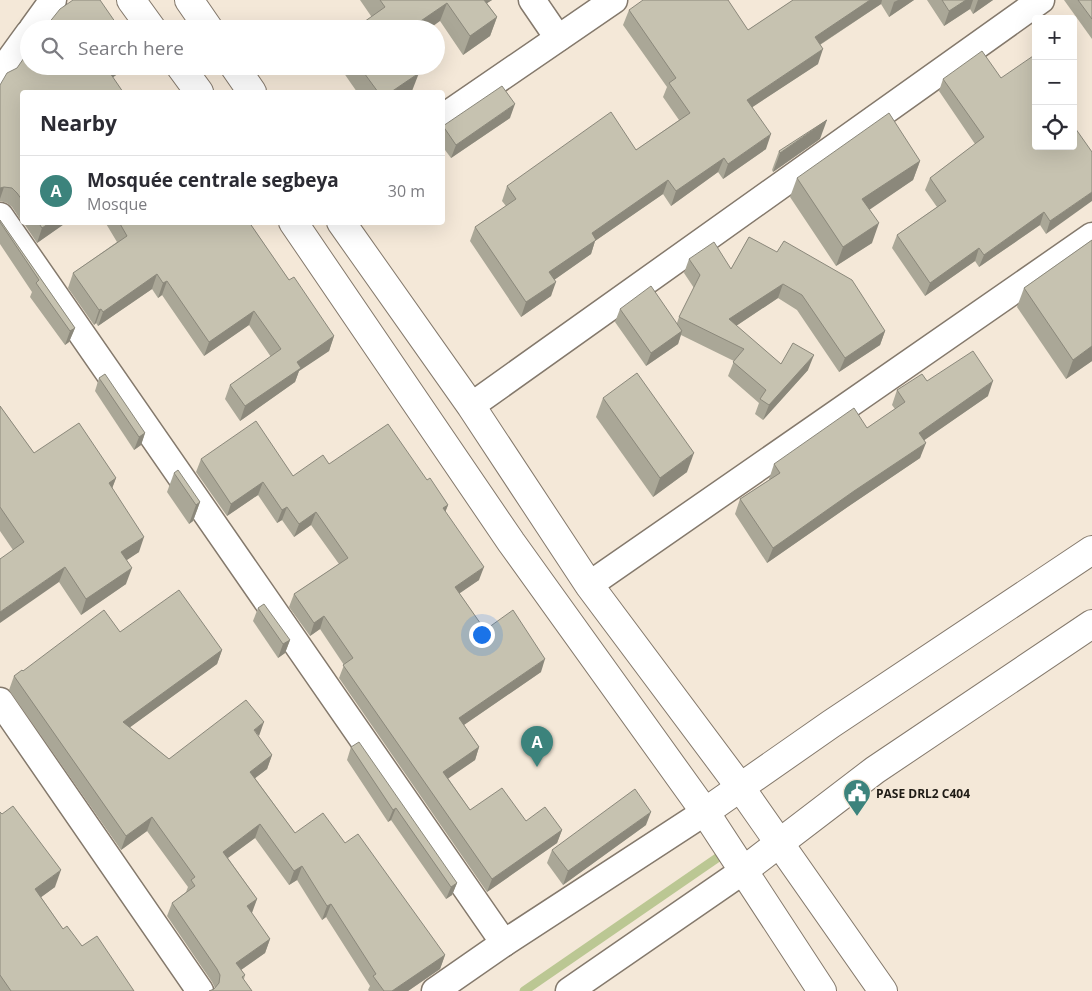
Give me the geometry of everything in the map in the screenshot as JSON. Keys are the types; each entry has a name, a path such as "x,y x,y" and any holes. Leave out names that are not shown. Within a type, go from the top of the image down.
{"main road":[{"path":"131,0 145,20"},
{"path":"189,0 203,20"},
{"path":"187,75 198,90"},
{"path":"240,75 251,90"},
{"path":"295,225 511,542 705,812 822,991"},
{"path":"342,225 471,406 589,585 740,787 882,991"},
{"path":"705,812 1092,550"},
{"path":"743,871 875,770 1092,624"}],"street":[{"path":"39,20 53,0"},
{"path":"532,0 558,38"},
{"path":"445,116 614,0"},
{"path":"471,406 1040,0"},
{"path":"0,73 20,46"},
{"path":"3,230 504,943"},
{"path":"589,585 1092,236"},
{"path":"0,701 200,991"},
{"path":"435,991 504,943 705,812"},
{"path":"569,991 743,871"}],"building":[{"path":"73,0 100,0 114,20 51,20 60,9"},
{"path":"380,0 484,0 497,17 470,36 447,3 422,20 367,20 385,7"},
{"path":"643,0 728,0 748,30 793,0 870,0 815,37 823,49 747,100 771,134 728,164 724,158 676,191 668,180 592,233 596,240 549,272 556,282 526,302 475,227 516,199 507,186 611,112 636,150 690,113 669,83 676,78 629,10"},
{"path":"942,0 966,0 949,11"},
{"path":"1078,0 1092,0 1092,19"},
{"path":"982,51 1001,78 1032,57 1032,150 1077,150 1077,131 1092,152 1092,192 1050,221 1044,212 984,255 979,248 930,283 897,235 946,201 930,178 984,137 943,79"},
{"path":"20,64 20,75 111,75 122,90 20,90 20,197 12,188 0,188 0,85 7,73 17,68"},
{"path":"366,75 416,75 394,90 377,90"},
{"path":"502,86 515,104 456,145 445,129 445,125"},
{"path":"889,113 920,161 862,199 879,223 843,247 797,178"},
{"path":"827,120 780,153 779,151"},
{"path":"0,220 75,328 70,331 36,283 39,280"},
{"path":"121,225 251,225 289,280 294,277 334,336 297,362 301,368 245,406 230,385 281,349 254,311 209,342 167,281 163,283 157,274 103,312 101,309 99,310 73,273 127,236"},
{"path":"749,237 777,252 784,241 852,280 885,331 845,358 802,295 783,284 729,319 781,364 793,343 814,355 769,405 760,399 766,390 733,362 744,349 679,317 700,275 689,259 714,242 731,269"},
{"path":"1092,240 1092,346 1073,360 1024,288"},
{"path":"651,286 682,331 651,353 620,309"},
{"path":"973,351 993,381 919,433 926,443 773,548 740,499 780,473 774,464 854,408 867,428 905,402 897,390 922,374 927,381"},
{"path":"637,373 694,453 660,478 603,398"},
{"path":"105,374 145,433 139,437 99,378"},
{"path":"0,406 34,453 79,423 116,478 109,483 144,537 121,552 132,568 86,599 65,567 0,612 0,559 24,542 0,507"},
{"path":"256,421 293,476 323,455 329,464 388,424 427,480 430,478 448,505 443,508 484,567 455,587 485,630 513,610 545,659 459,718 479,747 443,772 470,810 502,788 526,821 545,807 562,830 492,879 343,665 353,658 324,616 314,623 294,594 348,558 316,512 299,524 287,507 282,510 263,482 231,504 201,459"},
{"path":"178,470 200,502 196,505 174,473"},
{"path":"179,590 222,650 123,722 169,759 246,700 264,722 254,730 272,755 250,772 295,833 323,813 345,843 358,834 445,955 392,991 384,991 373,976 376,974 331,904 327,906 302,866 294,871 260,824 223,852 257,899 247,906 270,939 236,963 245,975 242,977 252,991 209,991 214,989 219,983 220,975 172,903 195,886 191,880 195,877 152,817 126,836 14,676 104,610 120,632"},
{"path":"264,604 290,640 283,644 258,608"},
{"path":"359,742 457,883 451,887 396,808 393,810 351,747"},
{"path":"635,789 651,812 568,871 552,850"},
{"path":"13,806 61,870 35,889 63,929 67,926 82,946 97,936 134,991 11,991 0,975 0,812 2,814"}],"waterway":[{"path":"524,991 720,856"}],"place":[{"name":"Mosquée centrale segbeya","path":"537,767"},
{"name":"PASE DRL2 C404","path":"857,817"}]}
